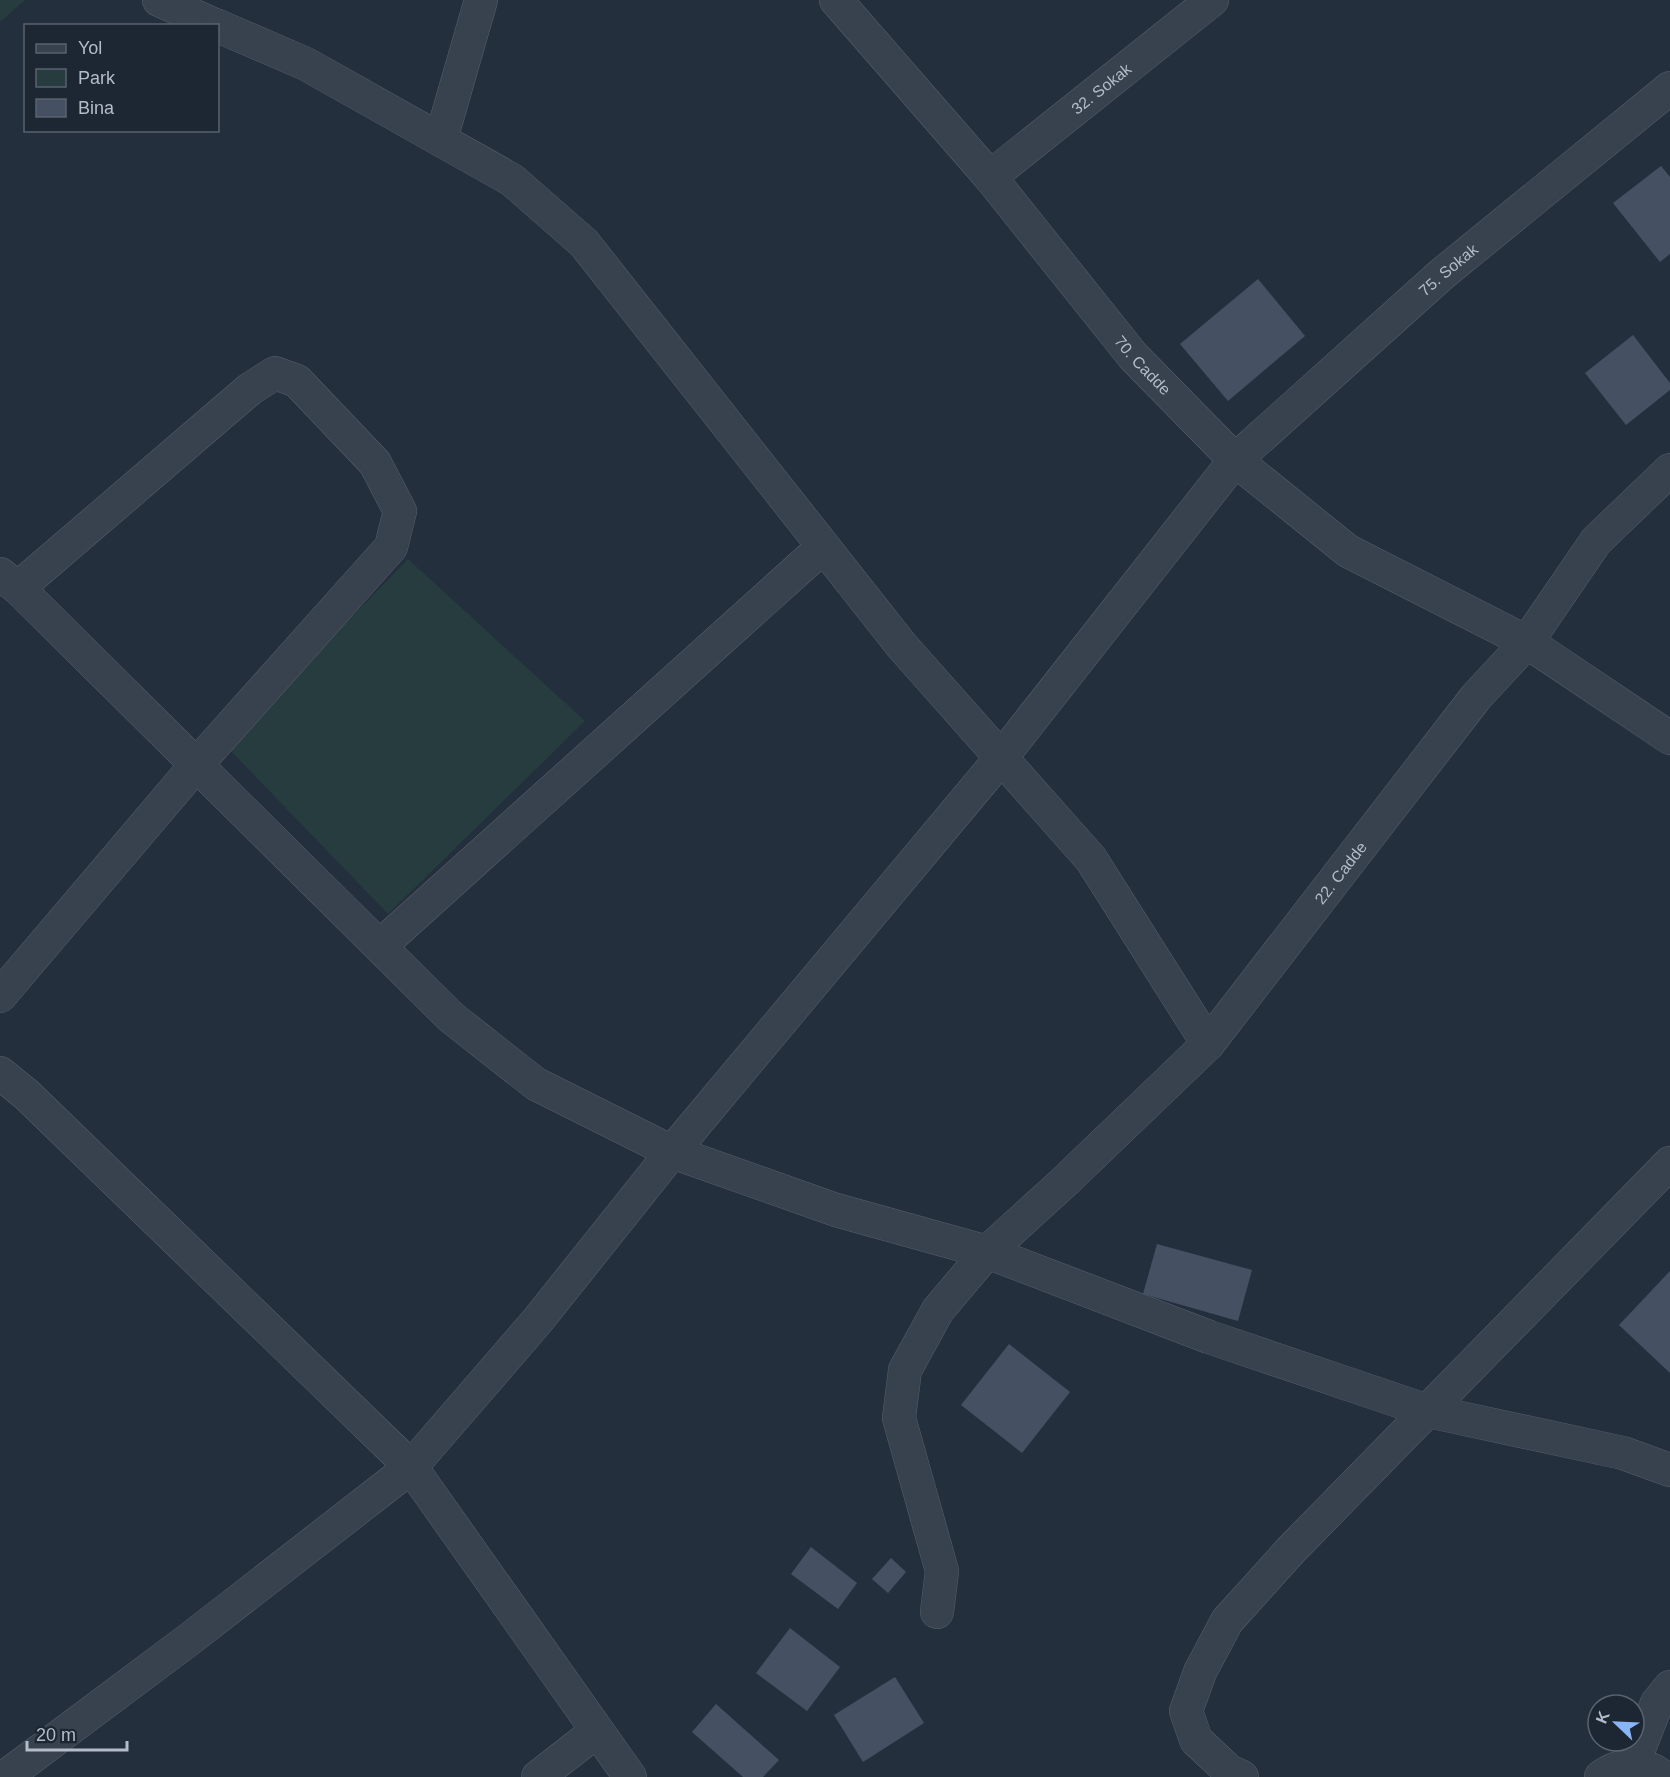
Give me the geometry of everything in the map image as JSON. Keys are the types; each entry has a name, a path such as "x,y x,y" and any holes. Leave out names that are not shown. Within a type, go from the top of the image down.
{"street":[{"path":"159,0 210,17 306,64 512,180 584,243 902,646 1091,859 1208,1044"},
{"path":"441,140 481,0"},
{"name":"70. Cadde","path":"836,0 990,177 1133,356 1235,460 1348,551 1527,642 1670,738"},
{"name":"32. Sokak","path":"990,177 1212,0"},
{"name":"75. Sokak","path":"4,1777 191,1638 411,1467 538,1320 672,1152 1001,758 1235,460 1442,274 1670,88"},
{"path":"0,996 197,764 391,548 400,511 375,463 297,381 275,373 250,389 9,581 197,764 452,1018 536,1084 672,1152 836,1210 987,1252 1209,1337 1428,1411 1612,1450 1670,1470"},
{"name":"22. Cadde","path":"937,1612 942,1570 899,1418 905,1370 938,1310 987,1252 1062,1184 1208,1044 1476,698 1527,642 1596,541 1670,470"},
{"path":"380,946 823,547"},
{"path":"0,1073 27,1095 411,1467 630,1777"},
{"path":"1242,1777 1229,1771 1196,1740 1186,1711 1200,1672 1227,1621 1291,1550 1670,1163"},
{"path":"1632,1764 1657,1703 1670,1687"},
{"path":"538,1777 597,1731"},
{"path":"1601,1777 1609,1771 1632,1764 1657,1772 1663,1777"}],"green space":[{"path":"0,0 25,0 0,22"},
{"path":"408,559 585,721 388,914 226,746"}],"building":[{"path":"1661,166 1670,177 1670,254 1660,262 1613,203"},
{"path":"1258,279 1305,336 1228,401 1180,344"},
{"path":"1633,335 1670,383 1670,390 1626,425 1585,373"},
{"path":"1157,1244 1252,1270 1238,1321 1143,1294"},
{"path":"1670,1271 1670,1373 1619,1325"},
{"path":"1009,1344 1070,1392 1022,1453 961,1405"},
{"path":"811,1547 857,1583 838,1609 791,1574"},
{"path":"891,1558 906,1572 888,1593 872,1579"},
{"path":"790,1628 840,1667 807,1711 756,1673"},
{"path":"895,1677 924,1723 863,1762 834,1715"},
{"path":"716,1704 779,1760 763,1777 743,1777 692,1732"}]}
